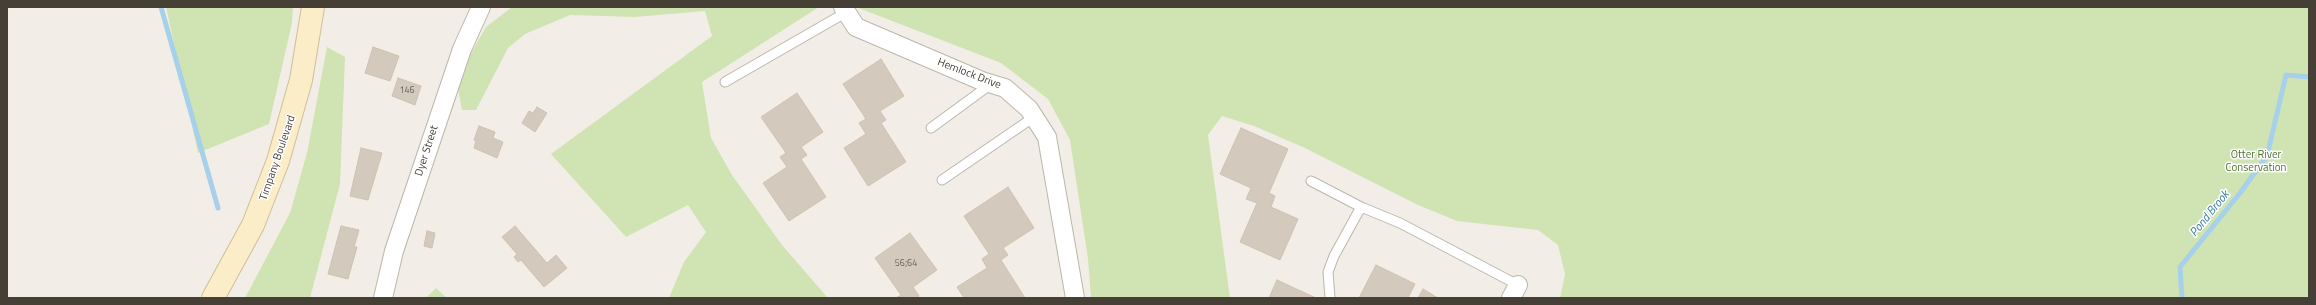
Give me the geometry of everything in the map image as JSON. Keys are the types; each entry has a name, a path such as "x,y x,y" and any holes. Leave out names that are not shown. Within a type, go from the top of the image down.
{"main road":[{"name":"Timpany Boulevard","path":"213,298 253,225 278,161 301,80 313,7"}],"street":[{"name":"Dyer Street","path":"383,298 394,251 431,139 462,49 481,7"},
{"name":"Hemlock Drive","path":"844,10 856,27 991,84 1005,88 1029,109 1047,137 1075,298"}],"lane":[{"path":"725,82 844,10"},
{"path":"931,128 991,84"},
{"path":"942,180 1034,117"},
{"path":"1311,182 1361,207 1400,223 1515,292"},
{"path":"1330,298 1328,272 1334,256 1361,207"}],"green space":[{"path":"166,7 293,7 292,23 269,124 198,153"},
{"path":"512,7 819,7 702,82 711,138 732,175 782,245 828,298 669,298 684,262 706,232 688,205 626,237 551,154 712,36 705,11 635,17 570,15 525,34 508,48 476,110 462,110 458,89 470,55 486,27"},
{"name":"Otter River Conservation","path":"856,7 2309,7 2309,298 1560,298 1565,274 1558,245 1538,230 1457,221 1418,205 1305,148 1254,126 1222,116 1208,135 1230,298 1091,298 1088,259 1070,140 1048,99 1001,63"},
{"path":"327,47 345,57 340,184 310,298 245,298 290,213 307,153"},
{"path":"436,288 447,298 426,298"}],"building":[{"path":"373,47 399,56 390,81 365,73"},
{"path":"881,59 904,96 880,111 886,120 881,123 906,162 868,186 844,148 866,134 859,123 866,119 843,84"},
{"path":"398,78 421,86 415,105 392,96"},
{"path":"797,93 823,132 801,147 807,155 801,159 826,197 789,221 763,183 787,167 780,157 786,153 761,117"},
{"path":"537,107 547,113 535,132 522,123 529,111 533,113"},
{"path":"479,126 495,132 493,138 503,142 497,158 474,148 476,141 474,140"},
{"path":"1241,128 1288,149 1269,193 1275,196 1271,207 1298,219 1280,260 1240,242 1257,203 1246,199 1251,188 1220,174"},
{"path":"361,148 382,153 368,200 350,196"},
{"path":"1008,187 1034,228 1003,248 1008,255 1001,260 1025,298 964,298 957,287 987,268 982,259 989,254 964,216"},
{"path":"341,226 359,230 354,247 357,247 348,279 328,274"},
{"path":"515,226 547,263 556,255 567,268 544,287 521,260 518,262 514,257 517,254 502,237"},
{"path":"427,231 435,233 432,248 424,246"},
{"path":"910,233 937,270 913,287 919,296 917,298 896,298 901,295 875,258"},
{"path":"1376,265 1415,284 1408,298 1359,298"},
{"path":"1277,280 1316,298 1269,298"},
{"path":"1423,289 1438,298 1418,298"}],"waterway":[{"path":"161,7 218,208"},
{"name":"Pond Brook","path":"2182,298 2180,267 2240,193 2267,156 2286,75 2309,77"}]}
